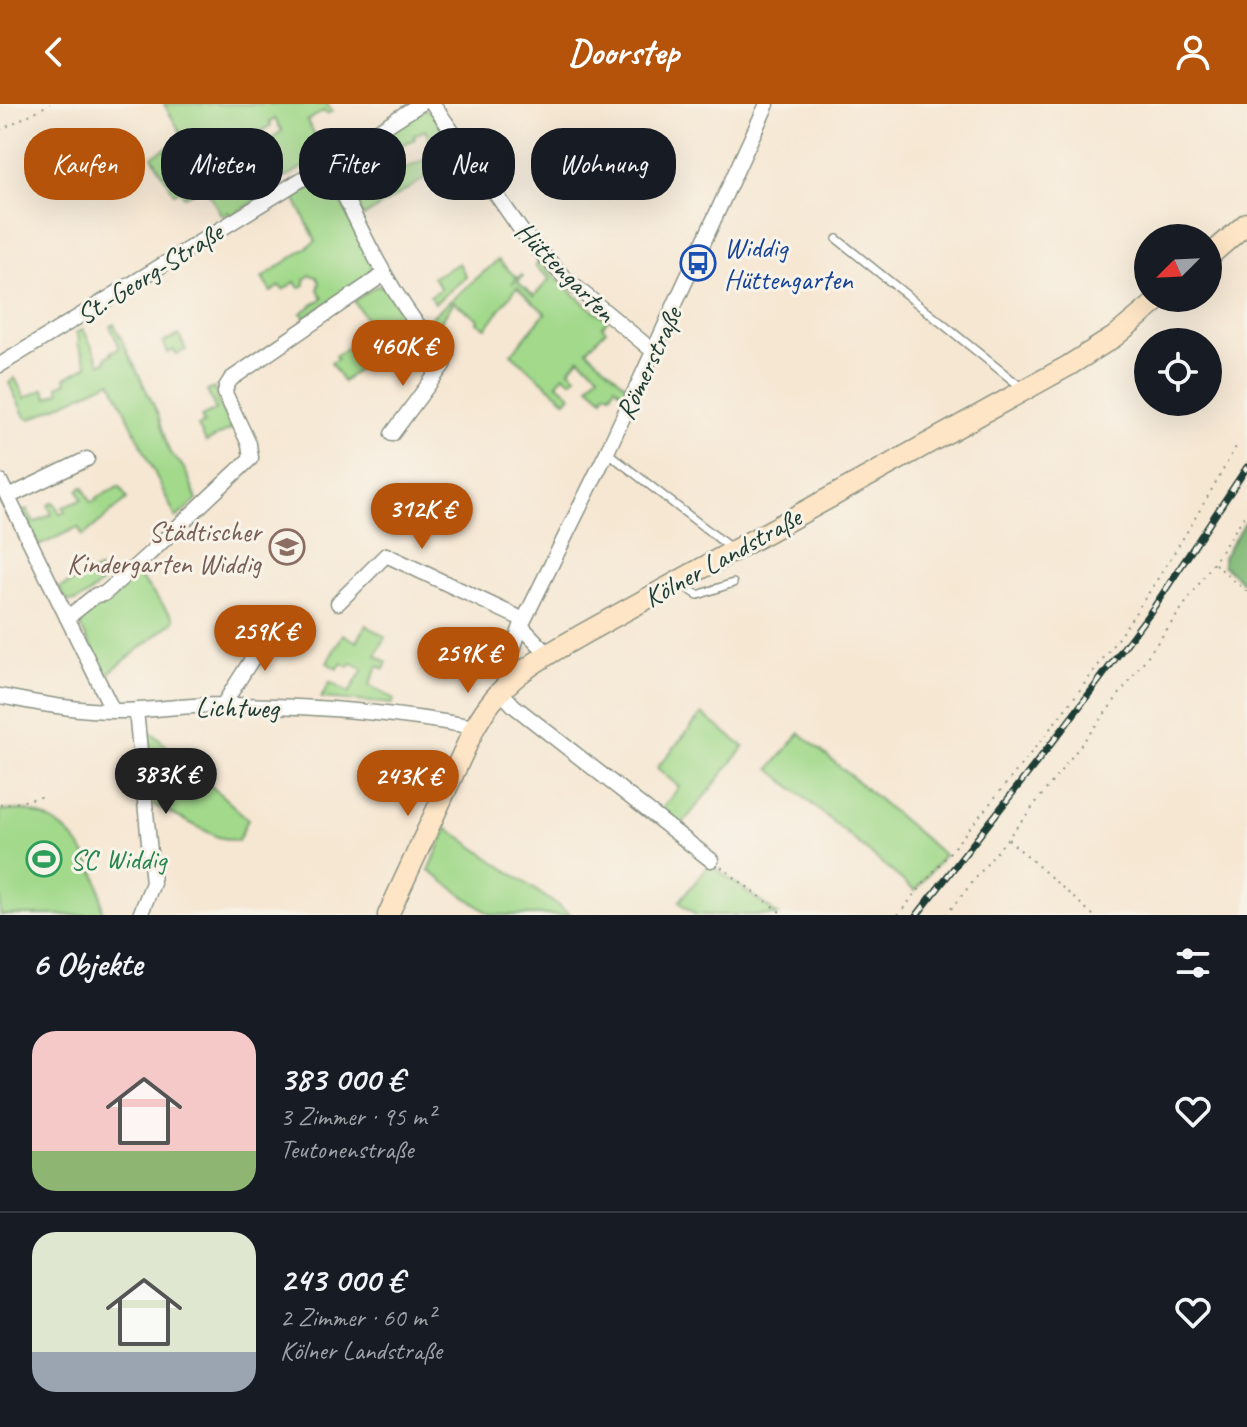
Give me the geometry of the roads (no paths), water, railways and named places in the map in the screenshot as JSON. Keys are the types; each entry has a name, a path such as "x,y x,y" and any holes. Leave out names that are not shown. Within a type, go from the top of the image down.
{"main road":[{"path":"1222,245 1247,223"},
{"name":"Kölner Landstraße","path":"388,915 475,727 484,710 505,685 548,654 1026,391 1114,337 1144,312"}],"street":[{"name":"St.-Georg-Straße","path":"383,128 420,104"},
{"name":"Hüttengarten","path":"433,104 523,233 566,279 653,351"},
{"name":"Römerstraße","path":"505,685 508,664 522,623 607,452 767,104"},
{"name":"St.-Georg-Straße","path":"0,365 299,181"},
{"path":"347,200 384,274 416,324 444,346 447,355 443,365 392,434"},
{"path":"67,618 96,595 104,594 251,458 249,444 225,393 231,379 384,274"},
{"path":"8,497 87,459"},
{"path":"0,481 113,711"},
{"path":"338,603 386,555 522,623 548,654"},
{"path":"223,705 276,621"},
{"path":"505,685 514,706 711,860"},
{"name":"Lichtweg","path":"0,696 74,710 223,705 320,708 414,716 475,727"},
{"path":"136,710 153,883 140,915"}],"lane":[{"path":"837,239 1026,391"},
{"path":"607,452 735,552"},
{"path":"678,582 698,595 733,583"}],"railway":[{"path":"917,915 1154,607 1247,467"}],"place":[{"name":"Widdig Hüttengarten","path":"698,263"},
{"name":"Städtischer Kindergarten Widdig","path":"287,547"},
{"name":"SC Widdig","path":"44,859"}]}
